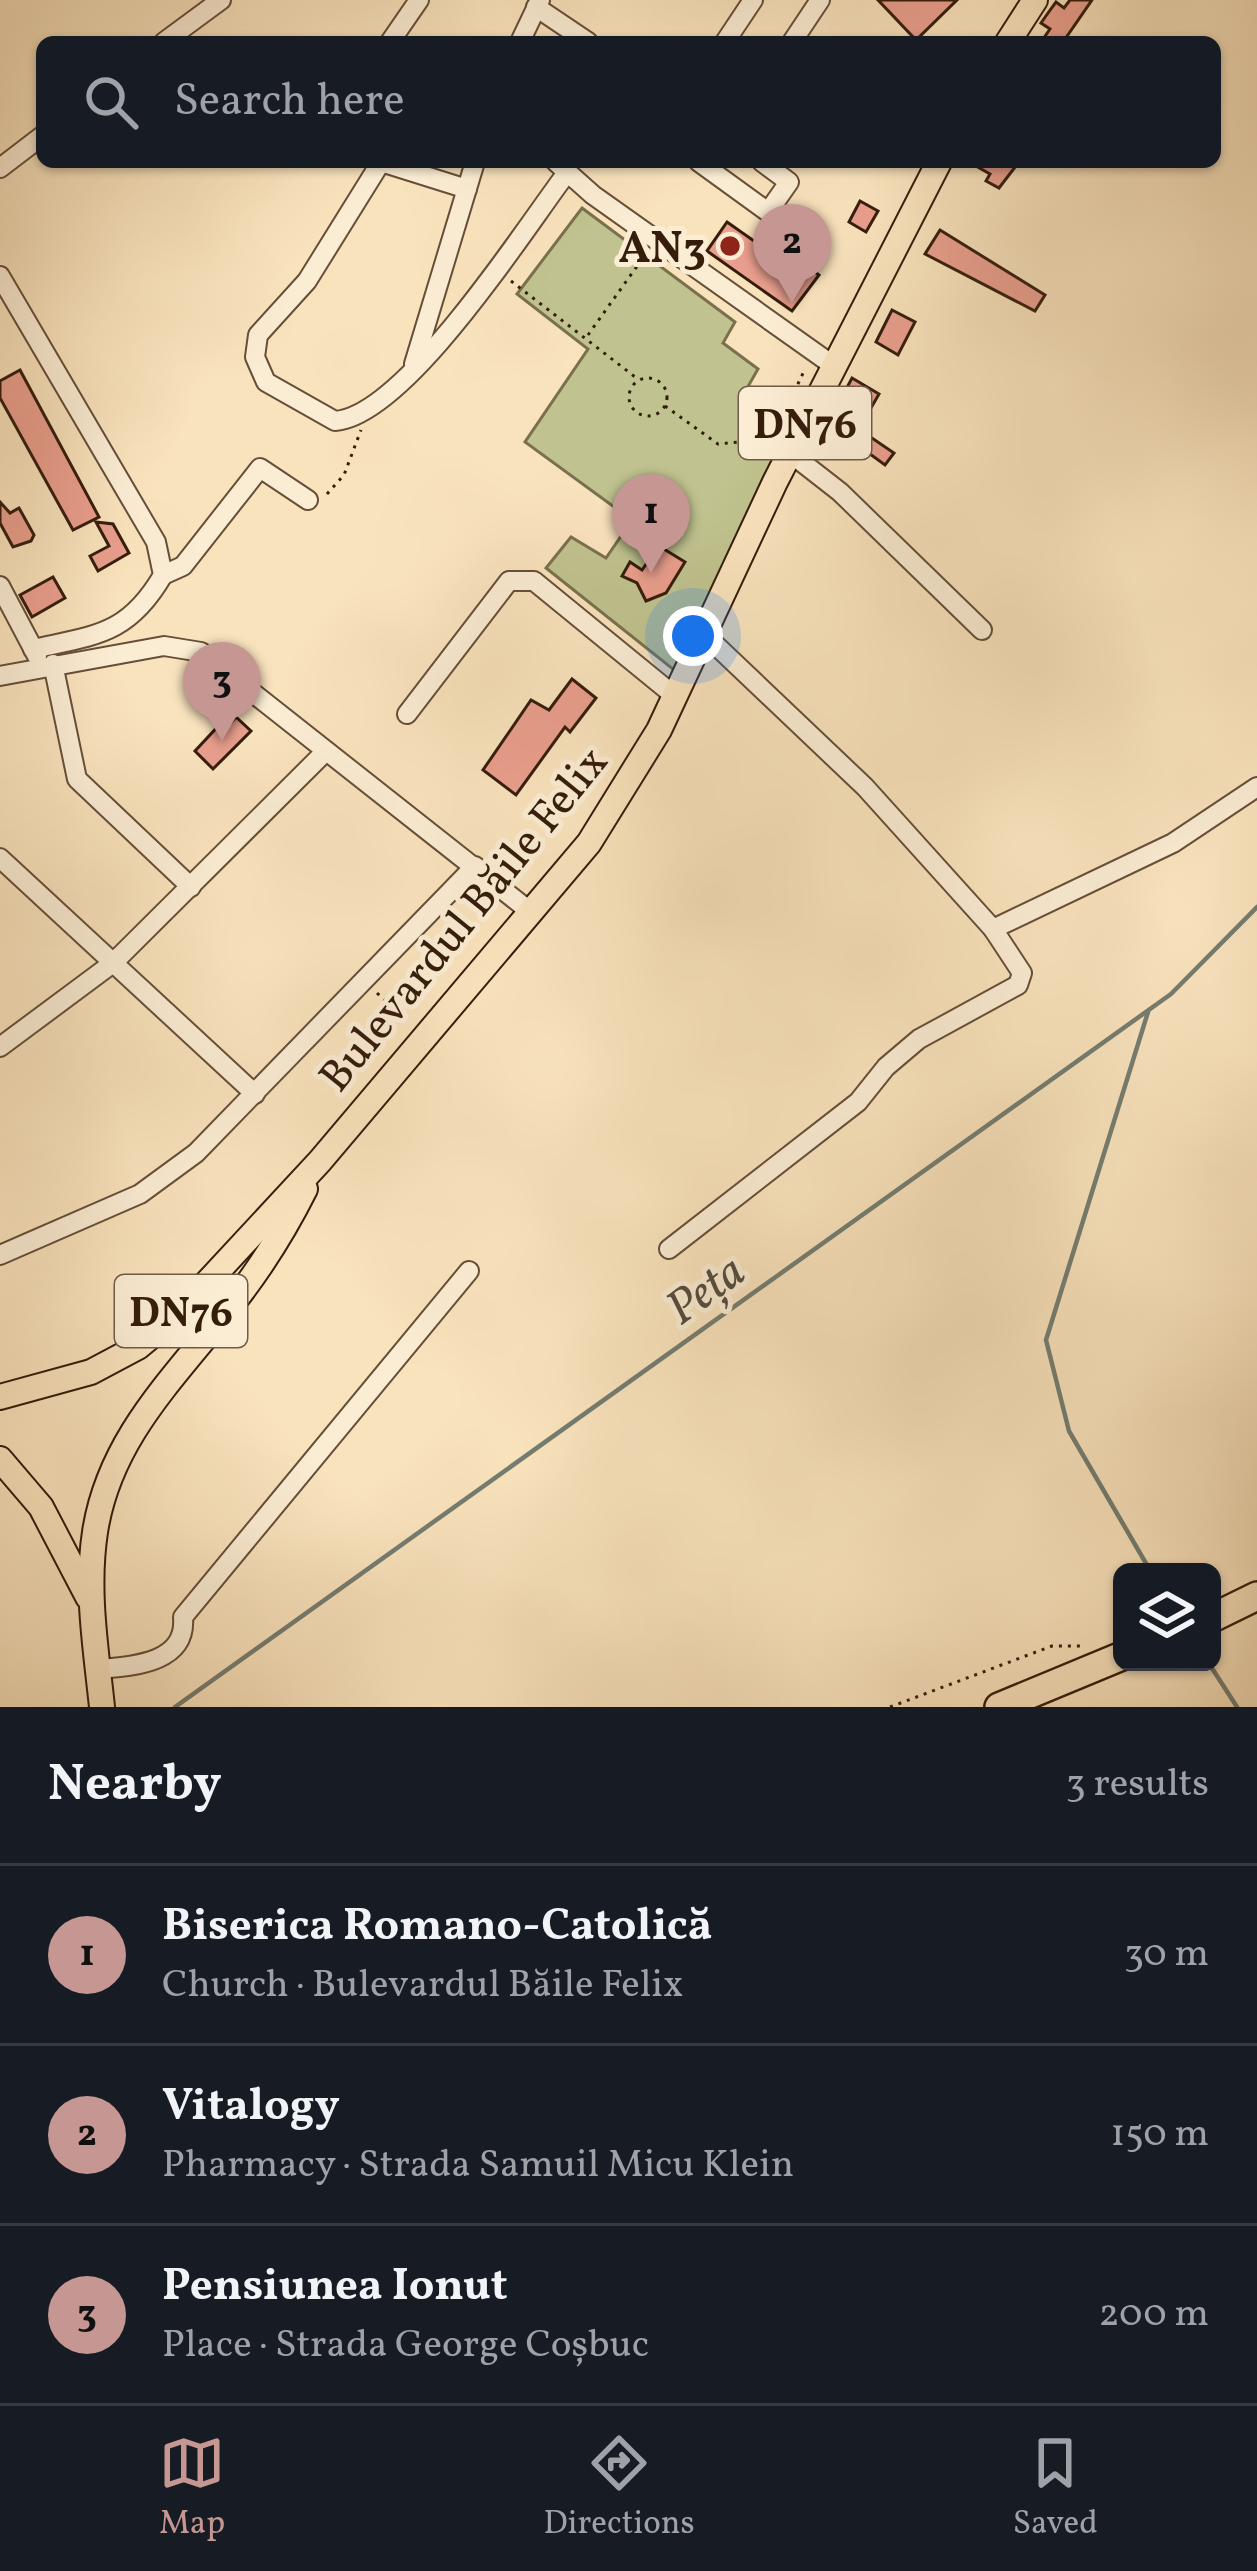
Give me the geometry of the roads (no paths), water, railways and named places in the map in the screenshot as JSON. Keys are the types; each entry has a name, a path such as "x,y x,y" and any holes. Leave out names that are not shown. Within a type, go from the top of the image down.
{"highway":[{"path":"1221,1615 1257,1596"},
{"path":"999,1707 1113,1660"}],"main road":[{"path":"1012,36 1035,0"},
{"name":"Bulevardul Băile Felix","path":"0,1397 92,1372 154,1334 320,1160 532,913 621,796 676,697 790,453 824,359 935,168"},
{"path":"102,1707 91,1605 98,1519 128,1438 159,1391 242,1291 289,1220 320,1160"},
{"path":"0,1459 52,1526 91,1605"}],"street":[{"path":"172,36 221,0"},
{"path":"394,36 419,0"},
{"path":"728,36 753,0"},
{"path":"795,36 820,0"},
{"path":"523,36 538,3 580,36"},
{"path":"0,168 36,141"},
{"path":"377,168 308,281 258,335 255,357 266,382 335,422 367,412 413,369 495,269 561,168 824,359"},
{"path":"400,168 467,189"},
{"path":"413,369 473,168"},
{"path":"707,168 768,212 789,182 770,168"},
{"path":"0,276 156,542 164,575"},
{"path":"790,453 840,492 982,630"},
{"path":"0,676 123,626 164,575 183,566 260,468 308,500"},
{"path":"407,714 509,581 524,580 534,581 676,697"},
{"path":"0,586 42,659 77,779 191,887"},
{"path":"669,1249 858,1102 886,1067 919,1039 1018,985 1020,964 804,724 704,634"},
{"path":"42,659 164,646 201,652 532,913"},
{"path":"0,1047 113,963 326,751"},
{"path":"992,929 1154,853 1257,787"},
{"path":"0,858 255,1094"},
{"path":"0,1255 140,1193 196,1154 475,866"},
{"path":"98,1669 142,1666 174,1649 184,1632 183,1617 469,1271"}],"waterway":[{"name":"Peța","path":"175,1707 1171,994 1257,907"},
{"path":"1146,1563 1069,1431 1046,1340 1148,1012"},
{"path":"1214,1671 1237,1707"}],"place":[{"name":"AN3","path":"730,246"},
{"name":"Vitalogy","path":"792,303"},
{"name":"Biserica Romano-Catolică","path":"651,573"},
{"name":"Pensiunea Ionut","path":"222,741"}]}
